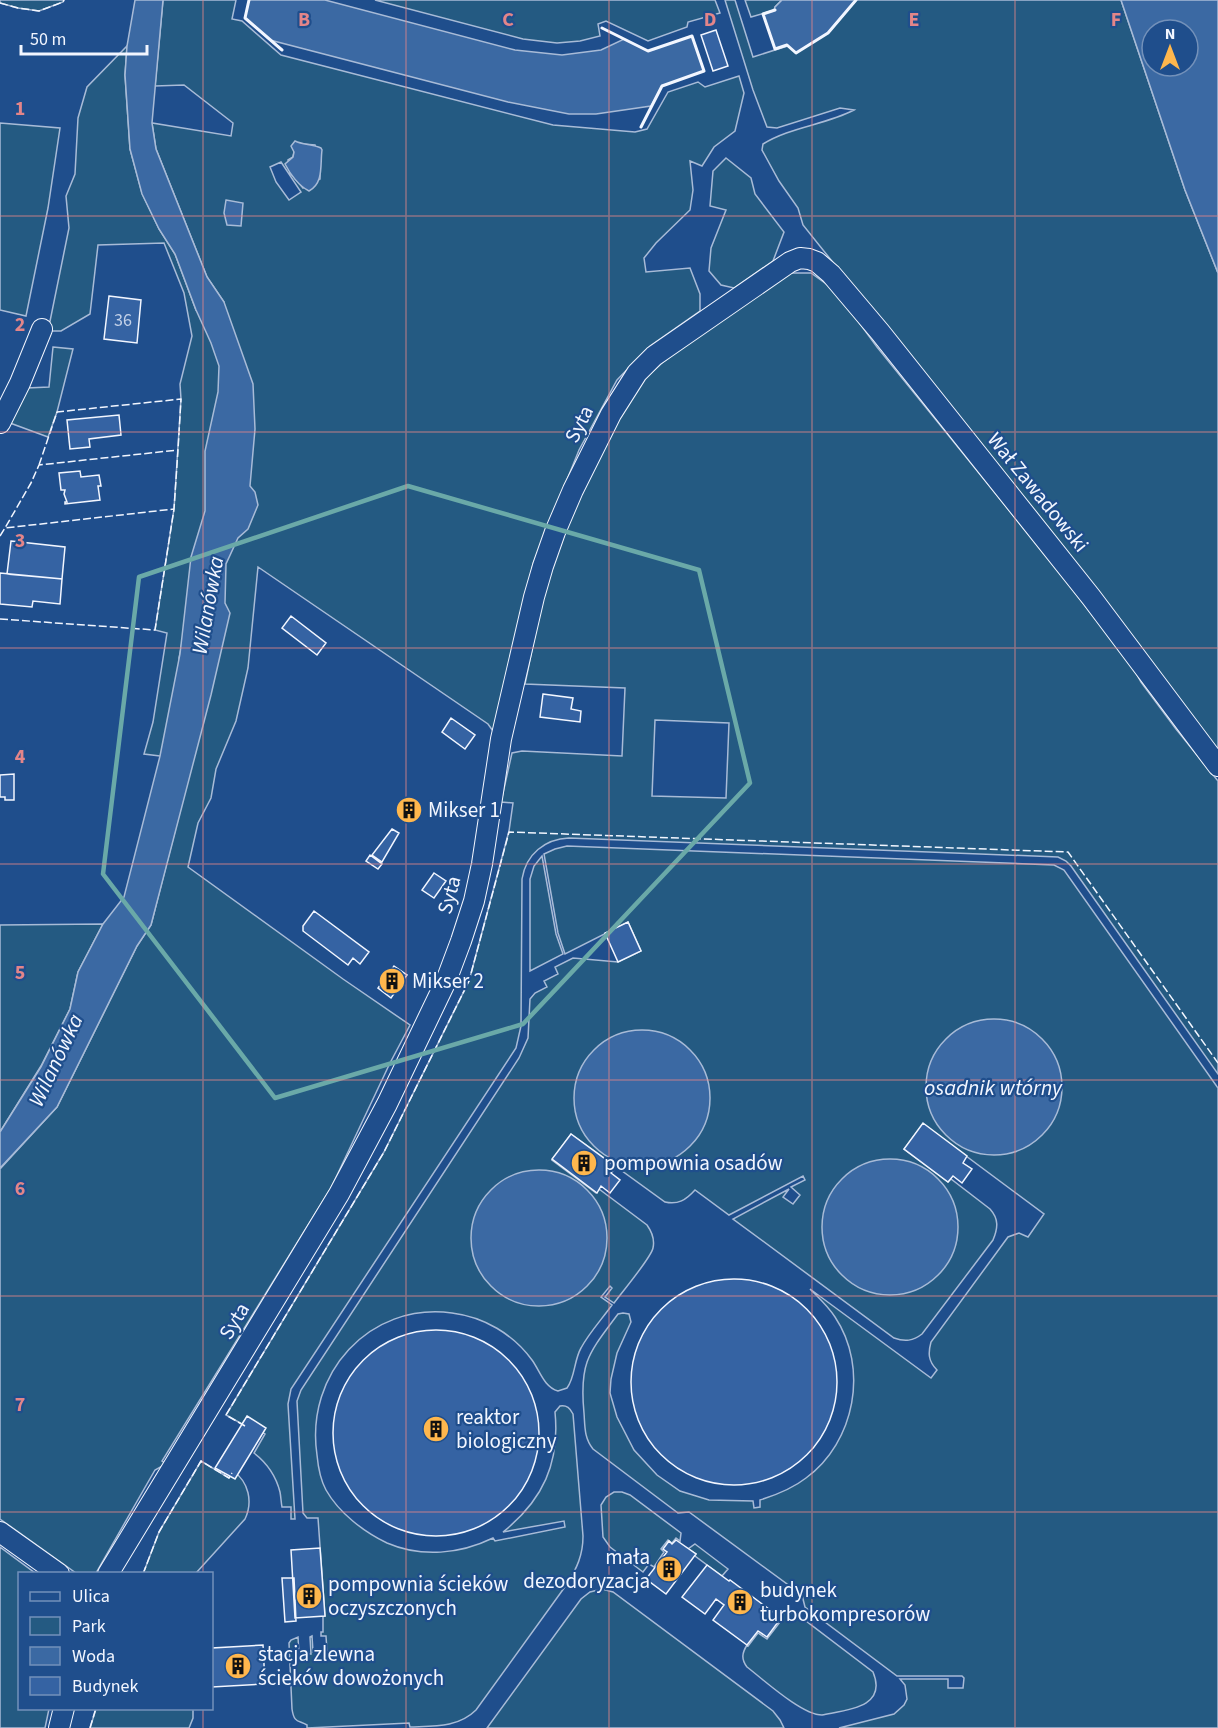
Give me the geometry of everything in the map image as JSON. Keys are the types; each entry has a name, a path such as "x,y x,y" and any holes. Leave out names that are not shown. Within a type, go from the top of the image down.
{"street":[{"name":"Syta","path":"109,1572 339,1194 387,1104 446,981 474,901 482,864 501,739 537,586 552,540 573,490 611,414 637,373 654,356 779,268 800,258 809,259"},
{"name":"Wał Zawadowski","path":"809,259 817,262 831,274 879,332 1091,597 1218,766"},
{"path":"0,423 20,383 42,329"},
{"path":"0,1532 56,1572"},
{"path":"59,1728 64,1710"}],"highlighted area":[{"path":"408,486 699,570 750,783 523,1024 275,1098 103,874 139,577"}],"green space":[{"path":"0,0 64,0 39,11 0,3"},
{"path":"163,0 236,0 232,19 242,21 281,55 553,125 635,132 647,129 668,92 698,82 705,87 739,76 744,93 735,131 714,147 702,166 690,161 693,190 690,210 644,258 646,272 690,268 700,294 700,311 650,346 617,380 579,450 533,564 496,728 493,731 488,724 258,567 248,668 236,721 216,769 211,798 198,823 188,867 410,1025 331,1188 162,1461 166,1464 155,1470 97,1572 75,1572 0,1519 0,1169 57,1107 137,946 151,925 190,772 214,576 224,302 207,277 156,149 152,123 231,136 233,123 184,85 155,86","holes":["303,144 315,145 320,179 303,188 290,173 288,160","281,162 301,192 289,200 276,182 270,167"]},
{"path":"375,0 715,0 720,13 688,22 687,27 648,41 606,21 598,24 600,36 557,43 523,39"},
{"path":"725,0 735,0 753,57 828,33 856,0 1121,0 1140,56 1140,78 1147,78 1185,190 1218,273 1218,753 1045,527 803,225 798,208 779,181 762,150 763,144 773,138 854,110 840,108 777,128 767,127"},
{"path":"745,0 782,0 775,10 751,17"},
{"path":"127,46 125,75 130,149 142,193 159,229 175,254 196,310 217,334 230,397 179,658 185,736 160,756 144,754 153,722 167,633 155,630 174,509 180,384 192,336 184,293 164,243 98,245 90,314 61,331 48,331 69,228 66,196 75,174 78,118 87,87"},
{"path":"0,123 60,128 48,208 26,316 0,310"},
{"path":"726,158 751,178 755,194 784,232 773,261 734,288 721,285 709,271 711,248 726,210 710,206 713,171"},
{"path":"787,273 811,273 836,291 877,347 1059,572 1134,669 1176,729 1218,781 1218,1074 1071,866 1058,857 569,838 552,841 532,855 522,879 521,1026 516,1048 291,1389 288,1404 295,1519 291,1519 291,1507 282,1507 280,1492 273,1475 254,1453 265,1434 244,1421 242,1424 226,1415 384,1152 469,981 509,831 513,803 501,802 512,753 522,751 622,756 625,688 525,684 545,586 574,510 623,411 641,382 662,363","holes":["655,720 729,723 726,798 652,796"]},
{"path":"53,347 73,349 57,412 48,437 10,423 27,388 49,387"},
{"path":"567,846 1054,865 1064,870 1218,1088 1218,1728 839,1728 894,1714 907,1699 905,1685 900,1679 948,1679 948,1688 963,1688 964,1678 962,1676 897,1676 805,1607 802,1595 689,1512 678,1513 593,1449 588,1441 585,1427 583,1382 588,1359 618,1314 623,1313 629,1314 631,1322 617,1353 611,1379 610,1393 617,1417 634,1450 657,1475 680,1491 709,1500 753,1501 754,1508 760,1507 760,1500 795,1485 823,1463 836,1445 846,1425 852,1403 854,1381 852,1359 846,1337 835,1317 810,1289 931,1378 937,1370 930,1357 931,1342 1008,1237 1019,1233 1028,1237 1044,1214 923,1124 904,1149 948,1182 951,1179 990,1209 995,1216 997,1228 993,1240 922,1334 905,1340 894,1338 733,1219 789,1189 783,1197 793,1204 800,1195 791,1187 805,1180 803,1176 729,1215 695,1190 682,1201 665,1202 571,1134 552,1160 596,1193 599,1189 647,1225 654,1242 651,1253 614,1303 605,1297 612,1288 610,1286 601,1297 612,1305 581,1348 567,1388 558,1391 549,1386 532,1360 516,1342 497,1328 464,1315 422,1313 394,1319 370,1332 349,1350 333,1372 321,1397 316,1425 317,1459 322,1481 331,1498 345,1514 387,1543 414,1551 441,1552 467,1548 493,1538 495,1541 565,1527 564,1521 503,1532 529,1507 546,1479 555,1448 555,1412 560,1406 568,1407 573,1414 583,1536 581,1555 576,1567 567,1584 476,1710 469,1716 445,1725 410,1727 409,1723 307,1728 307,1725 295,1719 292,1709 289,1643 298,1637 299,1654 311,1654 310,1637 312,1636 313,1652 327,1651 326,1636 321,1636 323,1616 325,1616 318,1518 307,1518 303,1513 297,1401 301,1390 519,1058 528,1038 530,999 535,993 547,987 544,981 558,974 555,967 573,958 618,962 641,951 628,922 565,954 558,933 544,854"},
{"path":"542,856 556,934 563,954 530,971 530,879 534,866"},
{"path":"103,924 78,972 70,1009 41,1066 0,1132 0,925"},
{"path":"201,1461 229,1478 233,1471 243,1481 249,1499 245,1519 197,1572 144,1572 159,1532"},
{"path":"614,1492 630,1495 681,1533 680,1541 676,1538 672,1543 668,1540 661,1549 664,1552 654,1567 649,1564 643,1572 610,1547 603,1537 601,1505 606,1497"},
{"path":"695,1544 728,1569 722,1576 688,1549"},
{"path":"0,1547 34,1572 18,1572 18,1710 49,1710 45,1728 0,1728"},
{"path":"602,1589 613,1592 773,1711 784,1728 487,1728 581,1599 590,1592"},
{"path":"784,1613 798,1615 873,1672 876,1684 875,1693 870,1700 853,1709 822,1715 814,1713 783,1696 747,1667 743,1656 747,1645 758,1633 767,1639 783,1618"},
{"path":"96,1710 193,1710 189,1728 90,1728"}],"water":[{"name":"Wilanówka","path":"135,0 163,0 152,123 156,149 207,277 224,302 253,384 255,429 250,486 255,492 258,505 248,529 238,538 226,564 225,603 230,613 151,925 137,946 57,1107 0,1168 0,1132 41,1067 70,1009 78,972 103,924 124,897 160,756 180,654 191,557 205,511 205,451 218,392 219,366 175,254 159,229 142,194 130,149 125,75 127,46"},
{"path":"249,0 325,0 515,50 562,55 601,50 624,39 648,51 692,36 704,71 662,86 651,106 596,114 569,114 508,102 270,40 245,18"},
{"path":"782,0 856,0 828,33 796,53 787,45 775,49 763,14 774,10"},
{"path":"1121,0 1218,0 1218,273 1185,190 1147,78 1200,78 1200,18 1140,18 1140,56"},
{"path":"295,141 322,150 319,178 314,188 309,191 295,179 285,164 293,157 294,152 291,146"},
{"path":"226,200 243,203 241,226 227,225 224,213"},
{"name":"osadnik wtórny","path":"994,1019 1020,1025 1042,1039 1056,1061 1062,1087 1056,1113 1042,1135 1020,1149 994,1155 968,1149 946,1135 932,1113 926,1087 932,1061 946,1039 968,1025"},
{"path":"642,1030 668,1036 690,1050 704,1072 710,1098 704,1124 690,1146 668,1160 642,1166 616,1160 594,1146 580,1124 574,1098 580,1072 594,1050 616,1036"},
{"path":"890,1159 916,1165 938,1179 952,1201 958,1227 952,1253 938,1275 916,1289 890,1295 864,1289 842,1275 828,1253 822,1227 828,1201 842,1179 864,1165"},
{"path":"539,1170 565,1176 587,1190 601,1212 607,1238 601,1264 587,1286 565,1300 539,1306 513,1300 491,1286 477,1264 471,1238 477,1212 491,1190 513,1176"}],"building":[{"path":"716,30 728,66 713,71 701,35"},
{"path":"109,296 141,300 137,343 104,339"},
{"path":"119,415 121,435 89,439 90,447 70,449 67,420"},
{"path":"80,471 81,477 99,475 100,500 65,504 67,502 65,490 61,490 59,473"},
{"path":"11,541 65,547 62,579 7,574"},
{"path":"0,573 62,579 60,604 33,601 32,607 0,604"},
{"path":"291,616 326,643 317,655 282,628"},
{"path":"543,694 573,698 571,709 581,711 580,722 540,717"},
{"path":"451,718 475,735 465,749 442,732"},
{"path":"14,774 14,800 5,800 5,797 0,797 0,775"},
{"name":"Mikser 1","path":"406,800 419,808 412,820 398,812"},
{"path":"392,829 399,833 382,862 372,855"},
{"path":"370,855 382,864 378,869 366,861"},
{"path":"434,873 446,881 434,898 422,890"},
{"path":"314,911 369,952 360,964 353,958 348,965 303,931 303,926"},
{"path":"628,922 641,951 618,962 605,933"},
{"name":"Mikser 2","path":"394,966 407,975 391,998 378,988"},
{"path":"923,1123 967,1156 963,1163 972,1169 962,1183 953,1176 948,1182 904,1149"},
{"name":"pompownia osadów","path":"571,1134 616,1167 611,1173 620,1180 610,1193 601,1186 597,1193 552,1159"},
{"path":"734,1279 754,1281 773,1287 791,1296 807,1309 820,1325 829,1343 835,1362 837,1382 835,1402 829,1421 820,1439 807,1455 791,1468 773,1477 754,1483 734,1485 714,1483 695,1477 677,1468 661,1455 648,1439 639,1421 633,1402 631,1382 633,1362 639,1343 648,1325 661,1309 677,1296 695,1287 714,1281"},
{"name":"reaktor biologiczny","path":"426,1330 446,1330 466,1334 485,1342 509,1360 527,1384 535,1403 539,1433 535,1463 527,1482 509,1506 485,1524 466,1532 446,1536 426,1536 406,1532 387,1524 371,1513 356,1498 345,1482 337,1463 333,1443 333,1423 337,1403 345,1384 356,1368 371,1353 387,1342 406,1334"},
{"path":"247,1416 266,1428 235,1479 215,1468"},
{"name":"mała dezodoryzacja","path":"676,1540 696,1554 666,1594 646,1579 667,1552 663,1549 669,1541 672,1544"},
{"name":"pompownia ścieków oczyszczonych","path":"320,1548 325,1616 295,1618 291,1550"},
{"name":"budynek turbokompresorów","path":"707,1565 781,1618 767,1637 758,1631 747,1645 713,1620 724,1605 716,1599 705,1614 682,1597"},
{"path":"282,1578 294,1578 296,1621 285,1622"},
{"name":"stacja zlewna ścieków dowożonych","path":"263,1645 265,1684 213,1687 213,1648"}],"fence":[{"path":"0,3 39,11 64,0"},
{"path":"39,465 57,412 181,399 178,450"},
{"path":"0,619 155,630 174,509 178,450 39,465 5,528"},
{"path":"0,536 5,528 174,509"},
{"path":"245,1426 226,1415 384,1152 469,981 509,832 1068,852 1218,1063"},
{"path":"144,1572 159,1532 201,1461 229,1478 232,1473"},
{"path":"90,1728 95,1710"}],"wall":[{"path":"249,0 245,18 282,50"},
{"path":"775,10 763,14 775,49 787,45 796,53 828,33 856,0"},
{"path":"602,28 648,51 692,36 704,71 662,86 641,127"}],"place":[{"name":"Mikser 1","path":"409,810"},
{"name":"Mikser 2","path":"392,981"},
{"name":"pompownia osadów","path":"584,1163"},
{"name":"reaktor biologiczny","path":"436,1429"},
{"name":"mała dezodoryzacja","path":"669,1569"},
{"name":"pompownia ścieków oczyszczonych","path":"309,1596"},
{"name":"budynek turbokompresorów","path":"740,1602"},
{"name":"stacja zlewna ścieków dowożonych","path":"238,1666"}]}
